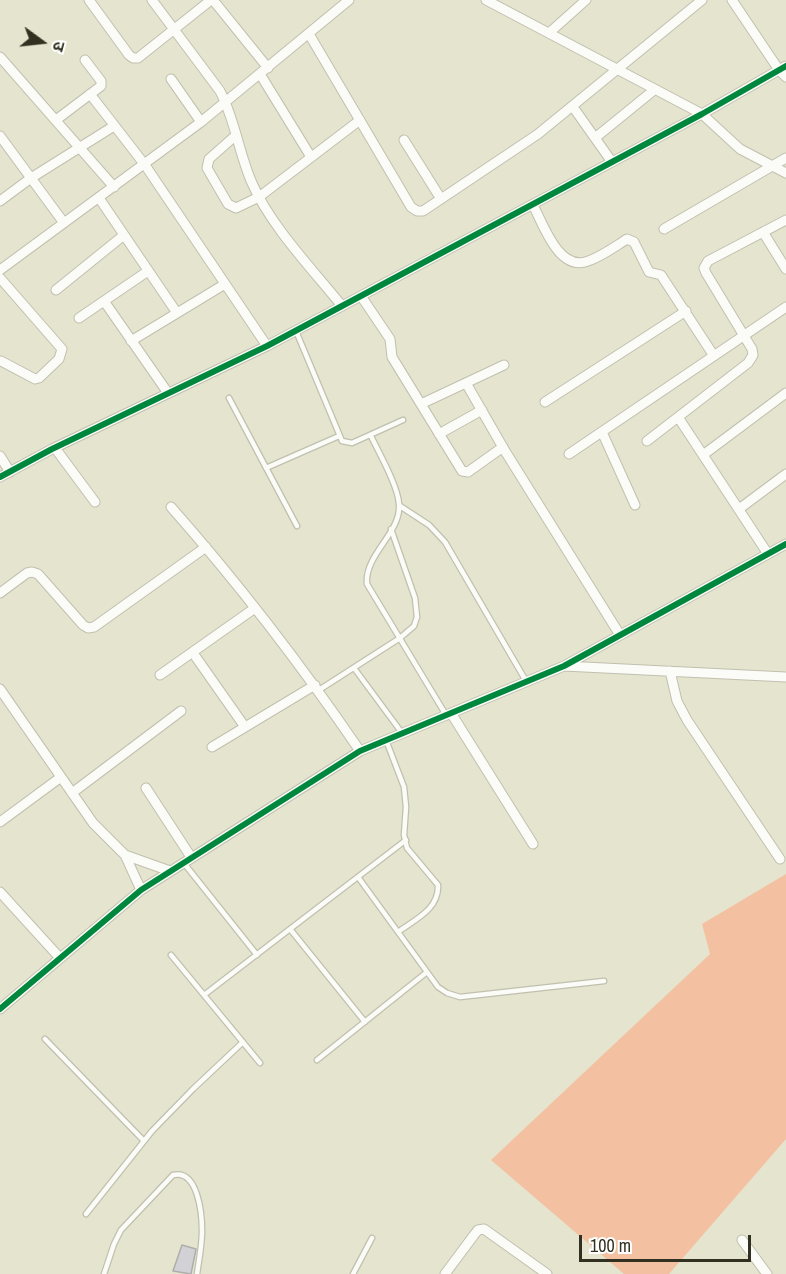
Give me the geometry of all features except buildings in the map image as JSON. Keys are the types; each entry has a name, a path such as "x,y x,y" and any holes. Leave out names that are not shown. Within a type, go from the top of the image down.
{"street":[{"path":"90,0 133,58 142,56 212,0 264,71 311,157"},
{"path":"152,0 226,102 252,185 269,214 342,306"},
{"path":"0,270 201,122 350,0"},
{"path":"486,0 702,114 740,149 786,173"},
{"path":"549,33 586,0"},
{"path":"0,477 296,331 784,71 732,0"},
{"path":"309,34 411,207 417,211 423,211 538,134 698,1"},
{"path":"0,57 114,187"},
{"path":"56,120 102,84 85,60"},
{"path":"171,79 201,122"},
{"path":"595,138 654,90"},
{"path":"90,94 145,165 267,346"},
{"path":"573,107 612,162"},
{"path":"235,136 209,159 207,168 228,204 236,208 259,197 360,120"},
{"path":"0,201 31,178 114,126"},
{"path":"0,136 64,223"},
{"path":"404,140 441,200"},
{"path":"664,229 786,158"},
{"path":"99,198 177,313"},
{"path":"533,205 560,255 570,261 587,261 627,239 632,240 649,272 661,274 714,356"},
{"path":"648,441 752,359 752,350 706,273 705,264 786,220"},
{"path":"763,232 786,269"},
{"path":"56,290 123,235"},
{"path":"78,318 148,271"},
{"path":"0,278 62,349 59,359 35,379 1,361"},
{"path":"132,341 225,284"},
{"path":"361,296 390,339 392,357 462,471 465,472 503,447"},
{"path":"104,301 168,393"},
{"path":"569,454 786,307"},
{"path":"545,402 686,311"},
{"path":"421,404 504,365"},
{"path":"466,383 503,447 620,635"},
{"path":"703,455 786,393"},
{"path":"439,434 482,410"},
{"path":"678,417 768,554"},
{"path":"602,432 635,505"},
{"path":"55,448 95,502"},
{"path":"0,456 10,472"},
{"path":"739,509 786,474"},
{"path":"171,507 206,547 317,688 360,751"},
{"path":"0,1009 141,890 360,751 564,666 786,544"},
{"path":"0,593 27,573 38,574 83,625 94,627 206,547"},
{"path":"160,675 255,608"},
{"path":"193,653 245,728"},
{"path":"564,666 786,677"},
{"path":"669,671 677,701 687,720 780,860"},
{"path":"212,747 317,688"},
{"path":"0,689 93,823 125,855 141,890"},
{"path":"72,793 181,711"},
{"path":"449,714 533,844"},
{"path":"0,822 61,777"},
{"path":"146,788 187,860"},
{"path":"125,855 170,870"},
{"path":"0,892 60,958"},
{"path":"445,1274 478,1230 484,1229 547,1274"},
{"path":"742,1240 768,1274"}],"lane":[{"path":"296,331 339,436 347,443 371,436 403,420"},
{"path":"229,398 297,526"},
{"path":"266,468 339,436"},
{"path":"371,436 398,495 400,506 398,518 368,570 367,584 449,714"},
{"path":"400,506 429,525 445,542 526,682"},
{"path":"317,688 354,668 400,638 414,626 417,617 415,598 391,529"},
{"path":"354,668 402,733"},
{"path":"386,740 404,787 407,848 438,885 436,901 428,910 398,932"},
{"path":"204,996 406,840"},
{"path":"187,860 257,955"},
{"path":"358,877 438,987 447,993 460,997 604,981"},
{"path":"290,929 365,1022"},
{"path":"171,956 260,1063"},
{"path":"316,1060 427,972"},
{"path":"45,1040 144,1141"},
{"path":"86,1214 144,1141 193,1089 243,1042"},
{"path":"104,1274 121,1230 173,1175 180,1173 186,1175 191,1181 200,1216 202,1240 197,1274"},
{"path":"353,1274 372,1238"}],"shaded area":[{"path":"786,874 786,1139 669,1274 624,1274 491,1160 710,954 702,924"}],"cycle path":[{"path":"0,477 52,449 267,346 702,114 786,66"},
{"path":"0,1009 141,890 360,751 564,666 786,544"}]}
